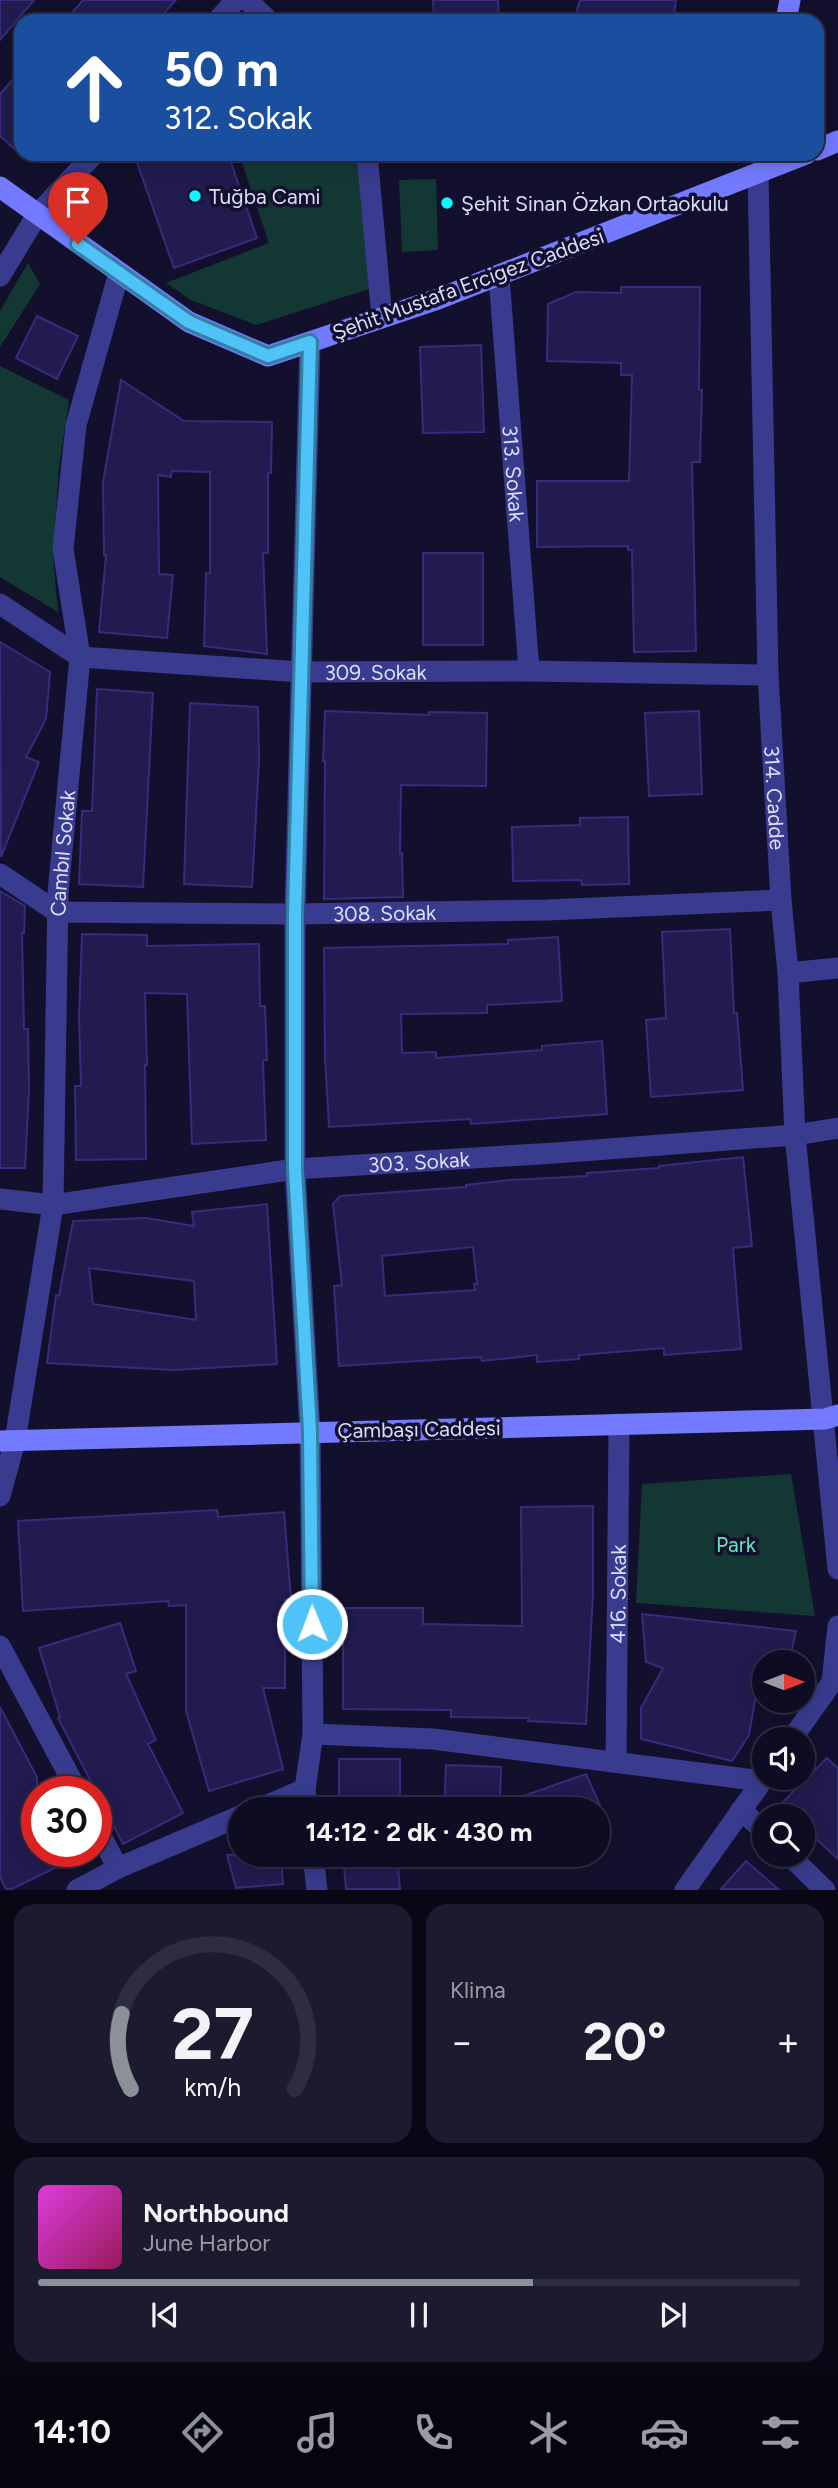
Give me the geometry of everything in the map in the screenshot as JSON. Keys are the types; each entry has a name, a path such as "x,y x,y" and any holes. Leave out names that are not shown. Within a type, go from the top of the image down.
{"main road":[{"name":"Şehit Mustafa Ercigez Caddesi","path":"0,187 189,322 268,356 499,276 760,163"},
{"name":"Çambaşı Caddesi","path":"7,1441 831,1417"}],"street":[{"path":"223,14 236,0"},
{"path":"247,0 262,14"},
{"path":"0,276 37,215 87,161"},
{"path":"368,161 382,318"},
{"name":"314. Cadde","path":"760,163 768,675 788,973 795,1135 831,1417 838,1569"},
{"name":"Cambıl Sokak","path":"0,1496 7,1441 53,1205 58,912 80,657 63,549 64,535 76,425 119,273"},
{"name":"313. Sokak","path":"499,276 529,671"},
{"path":"306,1797 313,1734 310,1431 295,1169 295,914 310,342"},
{"name":"309. Sokak","path":"0,604 80,657 301,672 529,671 768,675"},
{"path":"0,874 58,912"},
{"name":"308. Sokak","path":"58,912 295,914 547,911 781,900"},
{"path":"788,973 838,968"},
{"name":"303. Sokak","path":"0,1199 53,1205 295,1169 795,1135 838,1128"},
{"name":"416. Sokak","path":"616,1762 620,1424"},
{"path":"801,1727 835,1682 838,1626"},
{"path":"0,1646 69,1776"},
{"path":"313,1734 433,1739 752,1778"},
{"path":"685,1889 755,1790"},
{"path":"741,1810 752,1820"},
{"path":"77,1889 118,1868 228,1821"},
{"path":"112,1857 118,1868"},
{"path":"314,1867 317,1889"},
{"path":"802,1867 825,1889"}],"green space":[{"path":"241,161 358,161 372,288 256,325 191,300 166,283 269,243"},
{"path":"436,179 438,250 402,252 399,180"},
{"path":"28,263 40,284 0,347 0,311"},
{"path":"0,366 69,400 59,467 53,556 58,612 0,577"},
{"name":"Park","path":"791,1474 815,1616 636,1603 642,1484"}],"building":[{"path":"0,0 34,0 22,14 14,14 14,24 0,40"},
{"path":"83,0 176,0 163,14 71,14"},
{"path":"433,0 498,0 499,14 434,14"},
{"path":"580,0 676,0 674,14 576,14"},
{"path":"14,78 14,149 0,136 0,94"},
{"name":"Tuğba Cami","path":"136,161 230,161 257,238 174,268"},
{"path":"621,287 700,287 700,462 692,462 696,651 634,652 632,550 628,550 628,546 537,547 537,481 629,481 632,375 621,375 621,363 547,361 548,304 576,292 621,293"},
{"path":"37,316 78,336 57,379 16,358"},
{"path":"481,345 484,432 423,433 420,347"},
{"path":"121,380 184,421 272,422 271,473 268,473 268,553 263,553 267,654 204,646 206,573 210,573 210,472 172,471 171,477 158,475 159,574 173,575 167,638 99,632 106,555 103,482"},
{"path":"423,553 483,553 483,645 423,645"},
{"path":"0,642 50,672 46,719 26,757 39,762 1,857"},
{"path":"97,689 153,693 143,887 79,884 82,811 92,811"},
{"path":"190,703 258,707 259,760 252,887 184,884"},
{"path":"325,711 429,715 429,712 487,713 486,786 401,785 400,853 403,897 324,899"},
{"path":"699,711 702,794 649,796 645,713"},
{"path":"628,817 629,884 582,885 581,880 513,881 512,827 580,825 580,818"},
{"path":"0,891 25,906 22,933 24,1029 28,1029 29,1090 25,1168 0,1168"},
{"path":"730,929 734,1013 737,1013 743,1090 651,1097 646,1020 666,1018 662,932"},
{"path":"82,934 147,935 147,946 259,944 260,1006 265,1006 267,1060 263,1061 266,1140 192,1144 187,994 145,993 146,1159 76,1160 75,1086 81,1086 79,1016"},
{"path":"558,937 562,1001 487,1005 487,1013 401,1014 402,1053 436,1052 436,1058 542,1050 542,1046 602,1041 607,1114 471,1124 470,1119 329,1127 324,948 508,944 508,940"},
{"path":"743,1157 752,1246 733,1248 741,1349 664,1355 664,1348 579,1355 579,1359 537,1362 537,1355 482,1361 481,1357 339,1366 334,1286 342,1285 333,1204 340,1196 466,1187 510,1180 587,1176 587,1173","holes":["473,1247 477,1284 474,1284 475,1290 385,1296 382,1256"]},
{"path":"267,1204 277,1364 173,1370 47,1363 56,1295 59,1296 73,1221 146,1218 194,1226 192,1212","holes":["89,1268 194,1281 196,1320 93,1304"]},
{"path":"593,1506 593,1593 586,1724 528,1721 529,1718 451,1717 451,1710 343,1709 343,1608 423,1608 423,1624 522,1626 521,1507"},
{"path":"217,1510 218,1517 284,1512 291,1599 285,1599 285,1688 263,1688 283,1769 209,1791 186,1711 186,1605 169,1606 168,1601 23,1611 18,1521"},
{"path":"642,1614 796,1631 792,1650 752,1650 753,1713 749,1735 732,1761 641,1739 641,1708 663,1668 646,1662"},
{"path":"120,1623 136,1671 126,1674 156,1740 148,1744 183,1813 123,1844 112,1823 112,1776 88,1776 58,1718 60,1717 39,1648"},
{"path":"0,1707 36,1776 21,1776 21,1867 57,1867 12,1889 6,1889 0,1877"},
{"path":"827,1758 838,1768 838,1859 815,1838 815,1804 781,1804 795,1790 815,1790 815,1770"},
{"path":"339,1759 400,1759 400,1797 339,1797"},
{"path":"446,1765 501,1767 500,1797 445,1797"},
{"path":"586,1774 596,1797 520,1797"},
{"path":"746,1861 778,1889 721,1889"},
{"path":"230,1867 282,1867 283,1884 236,1888"},
{"path":"344,1867 398,1867 400,1889 346,1889"}],"place":[{"name":"Tuğba Cami","path":"195,196"},
{"name":"Şehit Sinan Özkan Ortaokulu","path":"447,203"}],"route":[{"path":"78,244 189,322 268,356 310,342 295,914 295,1169 310,1431 312,1624"}]}
